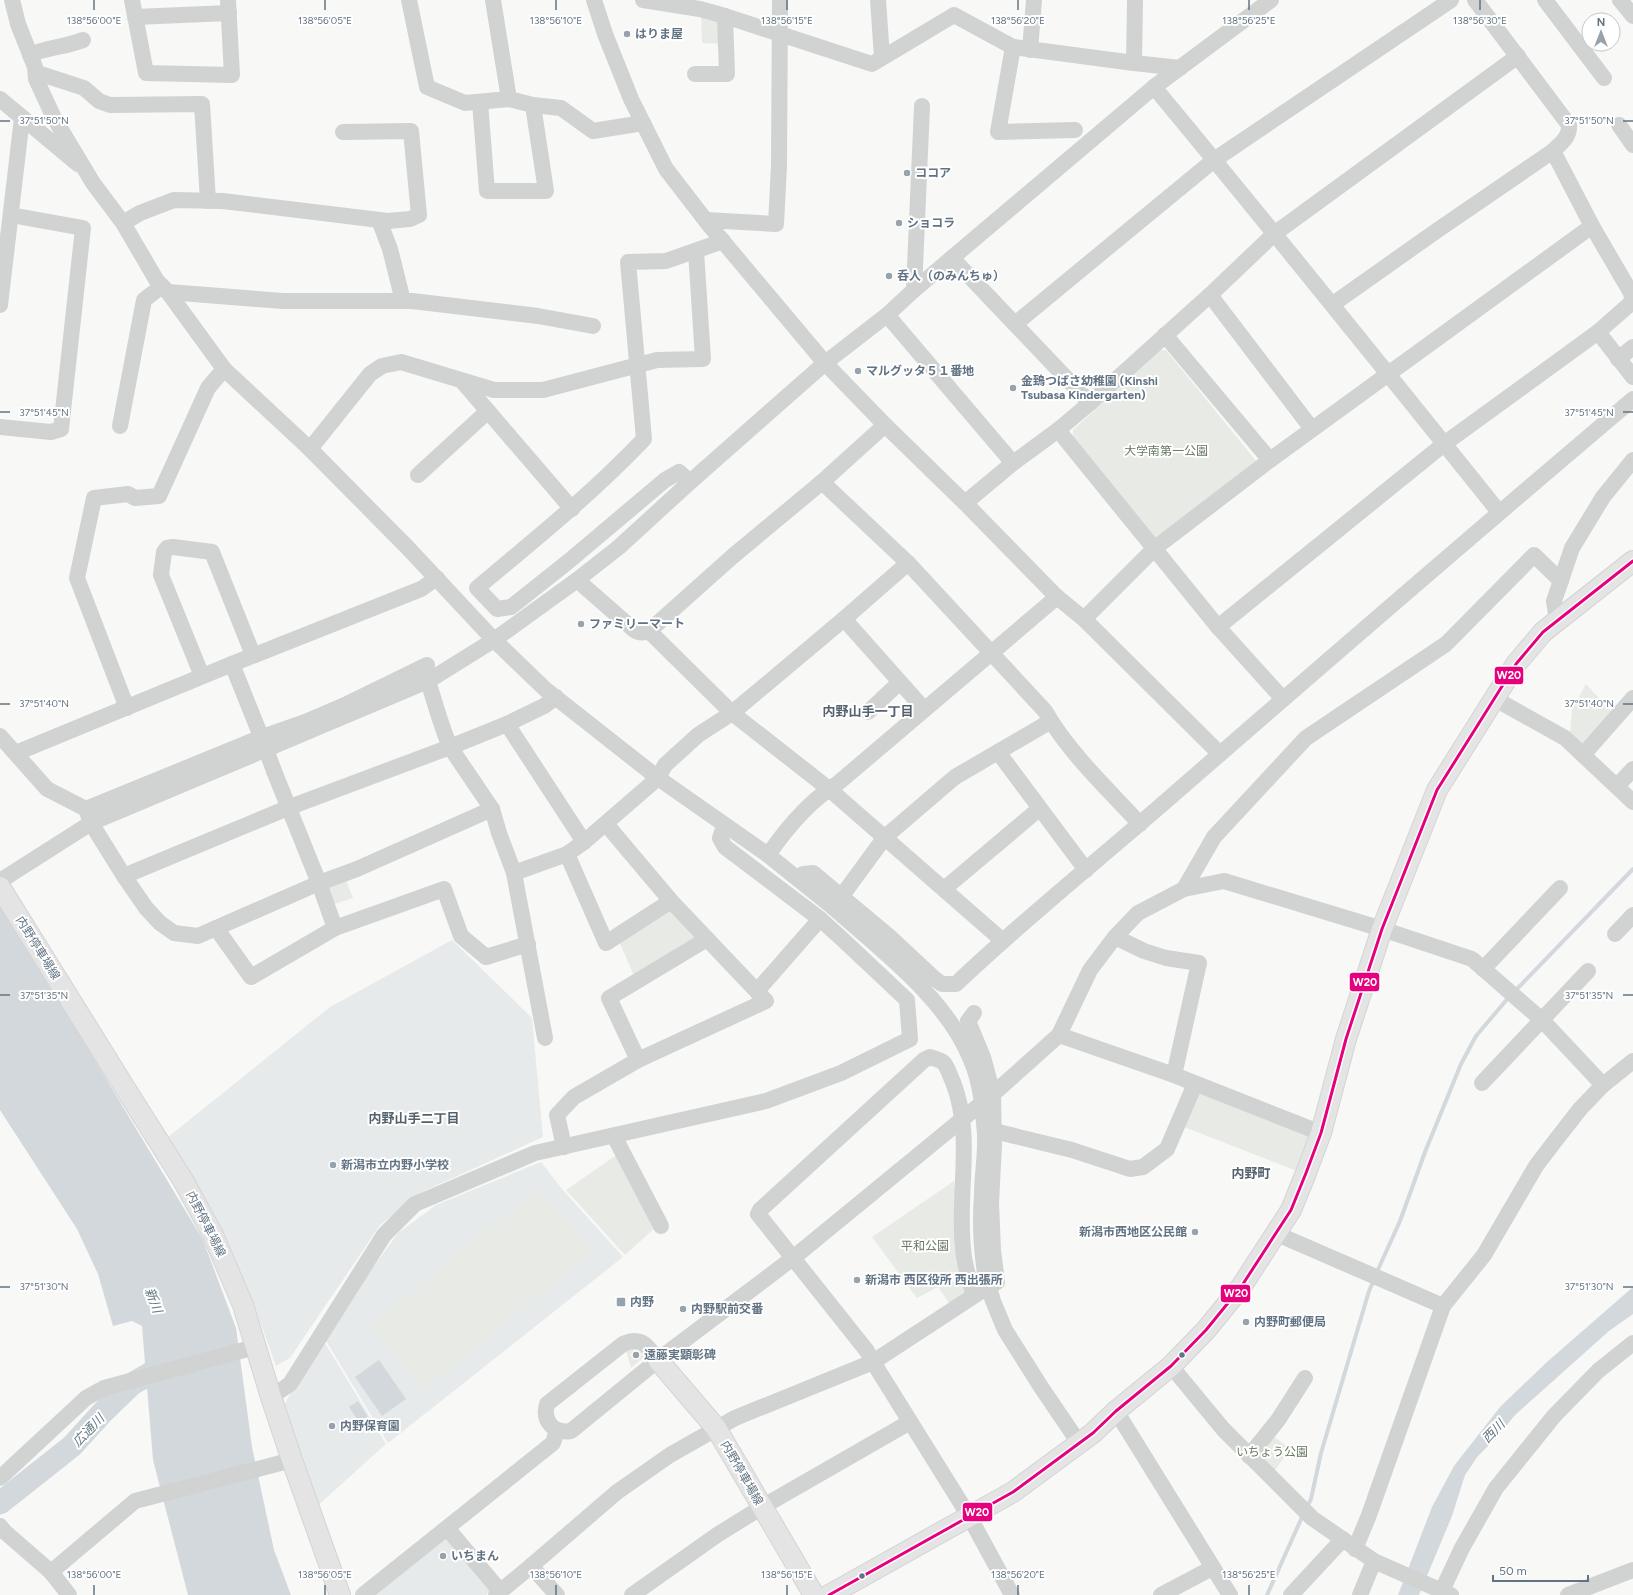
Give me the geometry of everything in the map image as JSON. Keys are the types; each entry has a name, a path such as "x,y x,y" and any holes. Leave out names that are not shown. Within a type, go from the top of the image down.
{"main road":[{"path":"829,1595 1013,1492 1079,1443 1171,1366 1206,1330 1241,1287 1277,1234 1291,1210 1321,1133 1346,1039 1382,929 1437,790 1516,664 1543,632 1633,561"},
{"name":"内野停車場線","path":"0,887 183,1180 213,1235 243,1305 255,1347 292,1460 340,1595"},
{"name":"内野停車場線","path":"658,1360 716,1428 814,1595"}],"street":[{"path":"12,0 18,24 35,67 36,79 44,98 85,170 123,223 158,281 224,369 310,449 437,578 494,640 556,698 658,778 724,826 768,855 799,879 838,902 890,938 942,984 956,984 1003,941 1140,824 1283,698 1633,399"},
{"path":"132,0 135,17 146,73 232,75 228,7 135,17"},
{"path":"409,0 427,87 465,103 509,99 534,105 561,108 592,131 643,123"},
{"path":"493,0 509,99"},
{"path":"594,0 605,34 631,99 666,169 723,241 825,363 885,425 965,503 1057,597 1084,619 1220,754"},
{"path":"643,0 700,5 726,16 781,35 872,64 954,15 1013,47 1180,68"},
{"path":"706,220 776,224 779,165 781,35 780,0"},
{"path":"878,0 882,57"},
{"path":"1030,50 1034,0"},
{"path":"1134,63 1135,0"},
{"path":"89,816 428,673 494,640 577,580 619,547 825,363 886,315 1154,87 1271,0"},
{"path":"1015,324 1214,160 1451,0"},
{"path":"1333,304 1553,151 1570,132 1569,125 1475,0"},
{"path":"1545,0 1604,78"},
{"path":"1620,0 1633,16"},
{"path":"695,74 727,74 726,16"},
{"path":"30,55 39,51 72,44 83,40"},
{"path":"1013,47 998,132 1075,130"},
{"path":"965,503 1013,463 1058,430 1090,403 1210,295 1274,234 1518,56"},
{"path":"36,74 42,74 84,88 99,101 110,106 202,104 208,201"},
{"path":"1154,87 1333,304 1499,512"},
{"path":"0,99 85,170"},
{"path":"480,102 487,191 546,191 534,105"},
{"path":"914,290 922,106"},
{"path":"0,305 22,118"},
{"path":"1619,125 1633,145"},
{"path":"123,223 140,213 174,200 222,201 379,220 410,219 418,215 411,131 343,132"},
{"path":"1218,627 1444,444 1598,332 1631,303 1631,293 1592,226 1553,151"},
{"path":"0,427 52,432 61,429 83,228 11,215"},
{"path":"379,220 390,249 403,301"},
{"path":"1084,619 1155,548 1312,429 1592,226"},
{"path":"690,482 679,472 665,480 569,561 511,607 497,609 477,588 572,509 618,466 644,439 628,262 666,261 723,241"},
{"path":"310,449 370,374 382,366 401,362 494,390 543,390 657,360 703,359 696,251"},
{"path":"952,258 1090,403"},
{"path":"120,426 144,300 165,289 283,301 403,301 538,316 593,326"},
{"path":"1210,295 1312,429"},
{"path":"886,315 1013,463"},
{"path":"1598,332 1633,377"},
{"path":"1165,336 1270,460"},
{"path":"1618,359 1633,347"},
{"path":"127,708 77,578 94,498 128,494 134,498 159,496 208,388 224,369"},
{"path":"462,381 572,509"},
{"path":"418,475 488,412"},
{"path":"577,580 633,630 643,633 649,631 733,556 822,482 885,425"},
{"path":"1058,430 1218,627 1283,698"},
{"path":"1556,621 1554,601 1572,548 1603,498 1633,460"},
{"path":"822,482 908,563 1045,711 1080,758 1140,824"},
{"path":"202,676 161,575 164,552 167,548 173,547 212,552 254,655"},
{"path":"1184,889 1214,837 1306,738 1446,644 1534,555 1561,581"},
{"path":"514,873 567,854 584,842 658,778 665,765 698,735 732,713 908,563"},
{"path":"16,753 202,676 421,589 437,578"},
{"path":"768,855 797,818 829,789 837,784 1057,597"},
{"path":"844,619 924,709"},
{"path":"649,631 732,713 829,789 1003,941"},
{"path":"232,664 290,807 335,928"},
{"path":"0,881 70,836 89,816 347,704 428,673"},
{"path":"428,673 437,714 450,747 492,809 499,834 514,873 545,1038"},
{"path":"868,712 900,682"},
{"path":"124,876 290,807 507,724 544,706 556,698"},
{"path":"1583,755 1633,698"},
{"path":"1495,699 1565,738 1633,802"},
{"path":"838,902 885,838 955,777 1051,721"},
{"path":"507,724 584,842"},
{"path":"0,736 47,789 89,816 124,876 146,908 160,923 174,933 198,936 319,883 357,869 492,809"},
{"path":"998,752 1086,870"},
{"path":"1617,786 1633,769"},
{"path":"944,889 1039,808"},
{"path":"564,1147 557,1115 574,1097 638,1060 766,1000 671,901 606,824"},
{"path":"271,1397 290,1384 384,1235 415,1204 535,1153 766,1102 841,1073 910,1039 908,1000 820,919 725,847 720,838 724,826"},
{"path":"567,854 606,943 671,901"},
{"path":"658,1360 647,1345 640,1341 630,1340 623,1344 547,1404 545,1411 549,1424 557,1430 565,1432 571,1430 658,1360 793,1258 993,1094 1059,1035 1090,970 1115,937 1138,913 1184,889 1224,881 1382,929 1472,959 1542,1020 1603,1085"},
{"path":"1483,969 1560,888"},
{"path":"216,928 252,977 335,928 444,889 461,936 486,958 528,944"},
{"path":"838,902 923,989 957,1034 971,1059 979,1086 985,1135 980,1226 981,1248 993,1301 1005,1330 1079,1443"},
{"path":"1615,934 1633,915"},
{"path":"757,991 820,919"},
{"path":"1115,937 1144,951 1166,958 1199,963 1174,1075"},
{"path":"638,1060 609,998 707,939"},
{"path":"1482,1083 1588,971"},
{"path":"974,1013 968,1021 982,1057 993,1094 994,1131 991,1203 993,1250 997,1282 987,1279"},
{"path":"1059,1035 1174,1075 1321,1133"},
{"path":"974,1295 968,1275 963,1248 962,1226 965,1144 963,1119 956,1092 943,1062 930,1057 924,1060 760,1210 758,1214 867,1351 969,1516 1012,1595"},
{"path":"1291,1595 1349,1544 1368,1515 1443,1306 1484,1255 1536,1166 1580,1109 1603,1085 1633,1061"},
{"path":"994,1131 1072,1150 1130,1170 1143,1167 1167,1149 1195,1084"},
{"path":"614,1136 661,1226"},
{"path":"1277,1234 1443,1306"},
{"path":"448,1528 498,1593 617,1492 670,1455 735,1418 873,1362 974,1295 987,1279"},
{"path":"1171,1366 1223,1430 1312,1518 1374,1561 1442,1592 1462,1548 1496,1488 1554,1416 1598,1371 1633,1343"},
{"path":"0,1478 86,1398 104,1388 255,1347"},
{"path":"1249,1456 1278,1420 1306,1378"},
{"path":"1116,1411 1230,1595"},
{"path":"632,1595 717,1535 762,1507 910,1422"},
{"path":"363,1595 553,1443 557,1430"},
{"path":"51,1572 135,1501 292,1460"},
{"path":"2,1531 51,1572 69,1595"},
{"path":"1360,1595 1374,1561"},
{"path":"531,1566 557,1595"},
{"path":"1161,1595 1212,1568"},
{"path":"1568,1595 1633,1570"}],"shaded area":[{"name":"新潟市立内野小学校","path":"452,940 532,1018 543,1137 422,1192 380,1225 290,1358 276,1366 247,1286 168,1137 330,1007"},
{"name":"新潟市立内野小学校","path":"541,1162 562,1189 623,1257 388,1443 323,1336 398,1233 436,1205"},
{"name":"内野保育園","path":"322,1338 386,1444 316,1507 283,1407"},
{"path":"448,1535 490,1591 486,1595 371,1595"}],"green space":[{"path":"701,12 723,18 724,44 702,43"},
{"name":"大学南第一公園","path":"1160,350 1166,350 1257,462 1156,538 1073,437 1073,430"},
{"path":"1586,684 1614,714 1582,745 1570,734 1572,710"},
{"path":"346,880 353,898 332,905 326,888"},
{"path":"671,907 700,938 635,978 619,941"},
{"path":"1195,1085 1319,1133 1302,1173 1179,1125"},
{"path":"618,1154 657,1226 625,1255 566,1190"},
{"name":"平和公園","path":"954,1181 969,1294 951,1306 938,1287 917,1298 872,1237"},
{"path":"539,1188 592,1252 424,1389 371,1325"},
{"path":"635,1347 650,1352 631,1368 626,1351"},
{"name":"いちょう公園","path":"1271,1434 1290,1449 1273,1473 1258,1460 1258,1449"}],"water":[{"name":"新川","path":"0,906 13,924 203,1240 236,1328 252,1447 274,1550 291,1595 188,1595 153,1460 142,1326 132,1321 113,1326 98,1274 77,1229 0,1110"},
{"name":"西川","path":"1633,1287 1633,1314 1609,1331 1515,1415 1497,1437 1478,1456 1465,1475 1452,1516 1419,1595 1398,1595 1432,1507 1454,1466 1500,1407 1547,1362"},
{"path":"379,1360 406,1399 382,1416 355,1377"},
{"path":"358,1401 368,1417 359,1422 349,1407"}],"waterway":[{"path":"1514,992 1633,869"},
{"path":"1376,1274 1400,1221 1425,1152 1461,1064 1476,1036 1509,997"},
{"path":"1307,1507 1311,1499 1321,1453 1369,1291 1374,1280"},
{"name":"広通川","path":"0,1503 72,1446 102,1413 132,1384 151,1373"},
{"path":"1267,1595 1303,1515"}],"transit line":[{"name":"W20","path":"829,1595 1013,1492 1093,1433 1116,1411 1171,1366 1206,1330 1241,1287 1291,1210 1306,1173 1321,1133 1346,1039 1382,929 1437,790 1516,664 1543,632 1633,561"}],"place":[{"name":"はりま屋","path":"627,34"},
{"name":"ココア","path":"907,173"},
{"name":"ショコラ","path":"899,223"},
{"name":"呑人（のみんちゅ）","path":"889,276"},
{"name":"マルグッタ５１番地","path":"858,371"},
{"name":"金鵄つばさ幼稚園 (Kinshi Tsubasa Kindergarten)","path":"1013,388"},
{"name":"ファミリーマート","path":"581,624"},
{"name":"新潟市立内野小学校","path":"333,1165"},
{"name":"新潟市西地区公民館","path":"1195,1232"},
{"name":"新潟市 西区役所 西出張所","path":"857,1280"},
{"name":"内野","path":"621,1302"},
{"name":"内野駅前交番","path":"683,1309"},
{"name":"内野町郵便局","path":"1246,1322"},
{"name":"遠藤実顕彰碑","path":"636,1355"},
{"name":"内野保育園","path":"332,1426"},
{"name":"いちまん","path":"443,1556"}],"district":[{"name":"内野山手一丁目","path":"868,711"},
{"name":"内野山手二丁目","path":"414,1118"},
{"name":"内野町","path":"1251,1173"}]}
